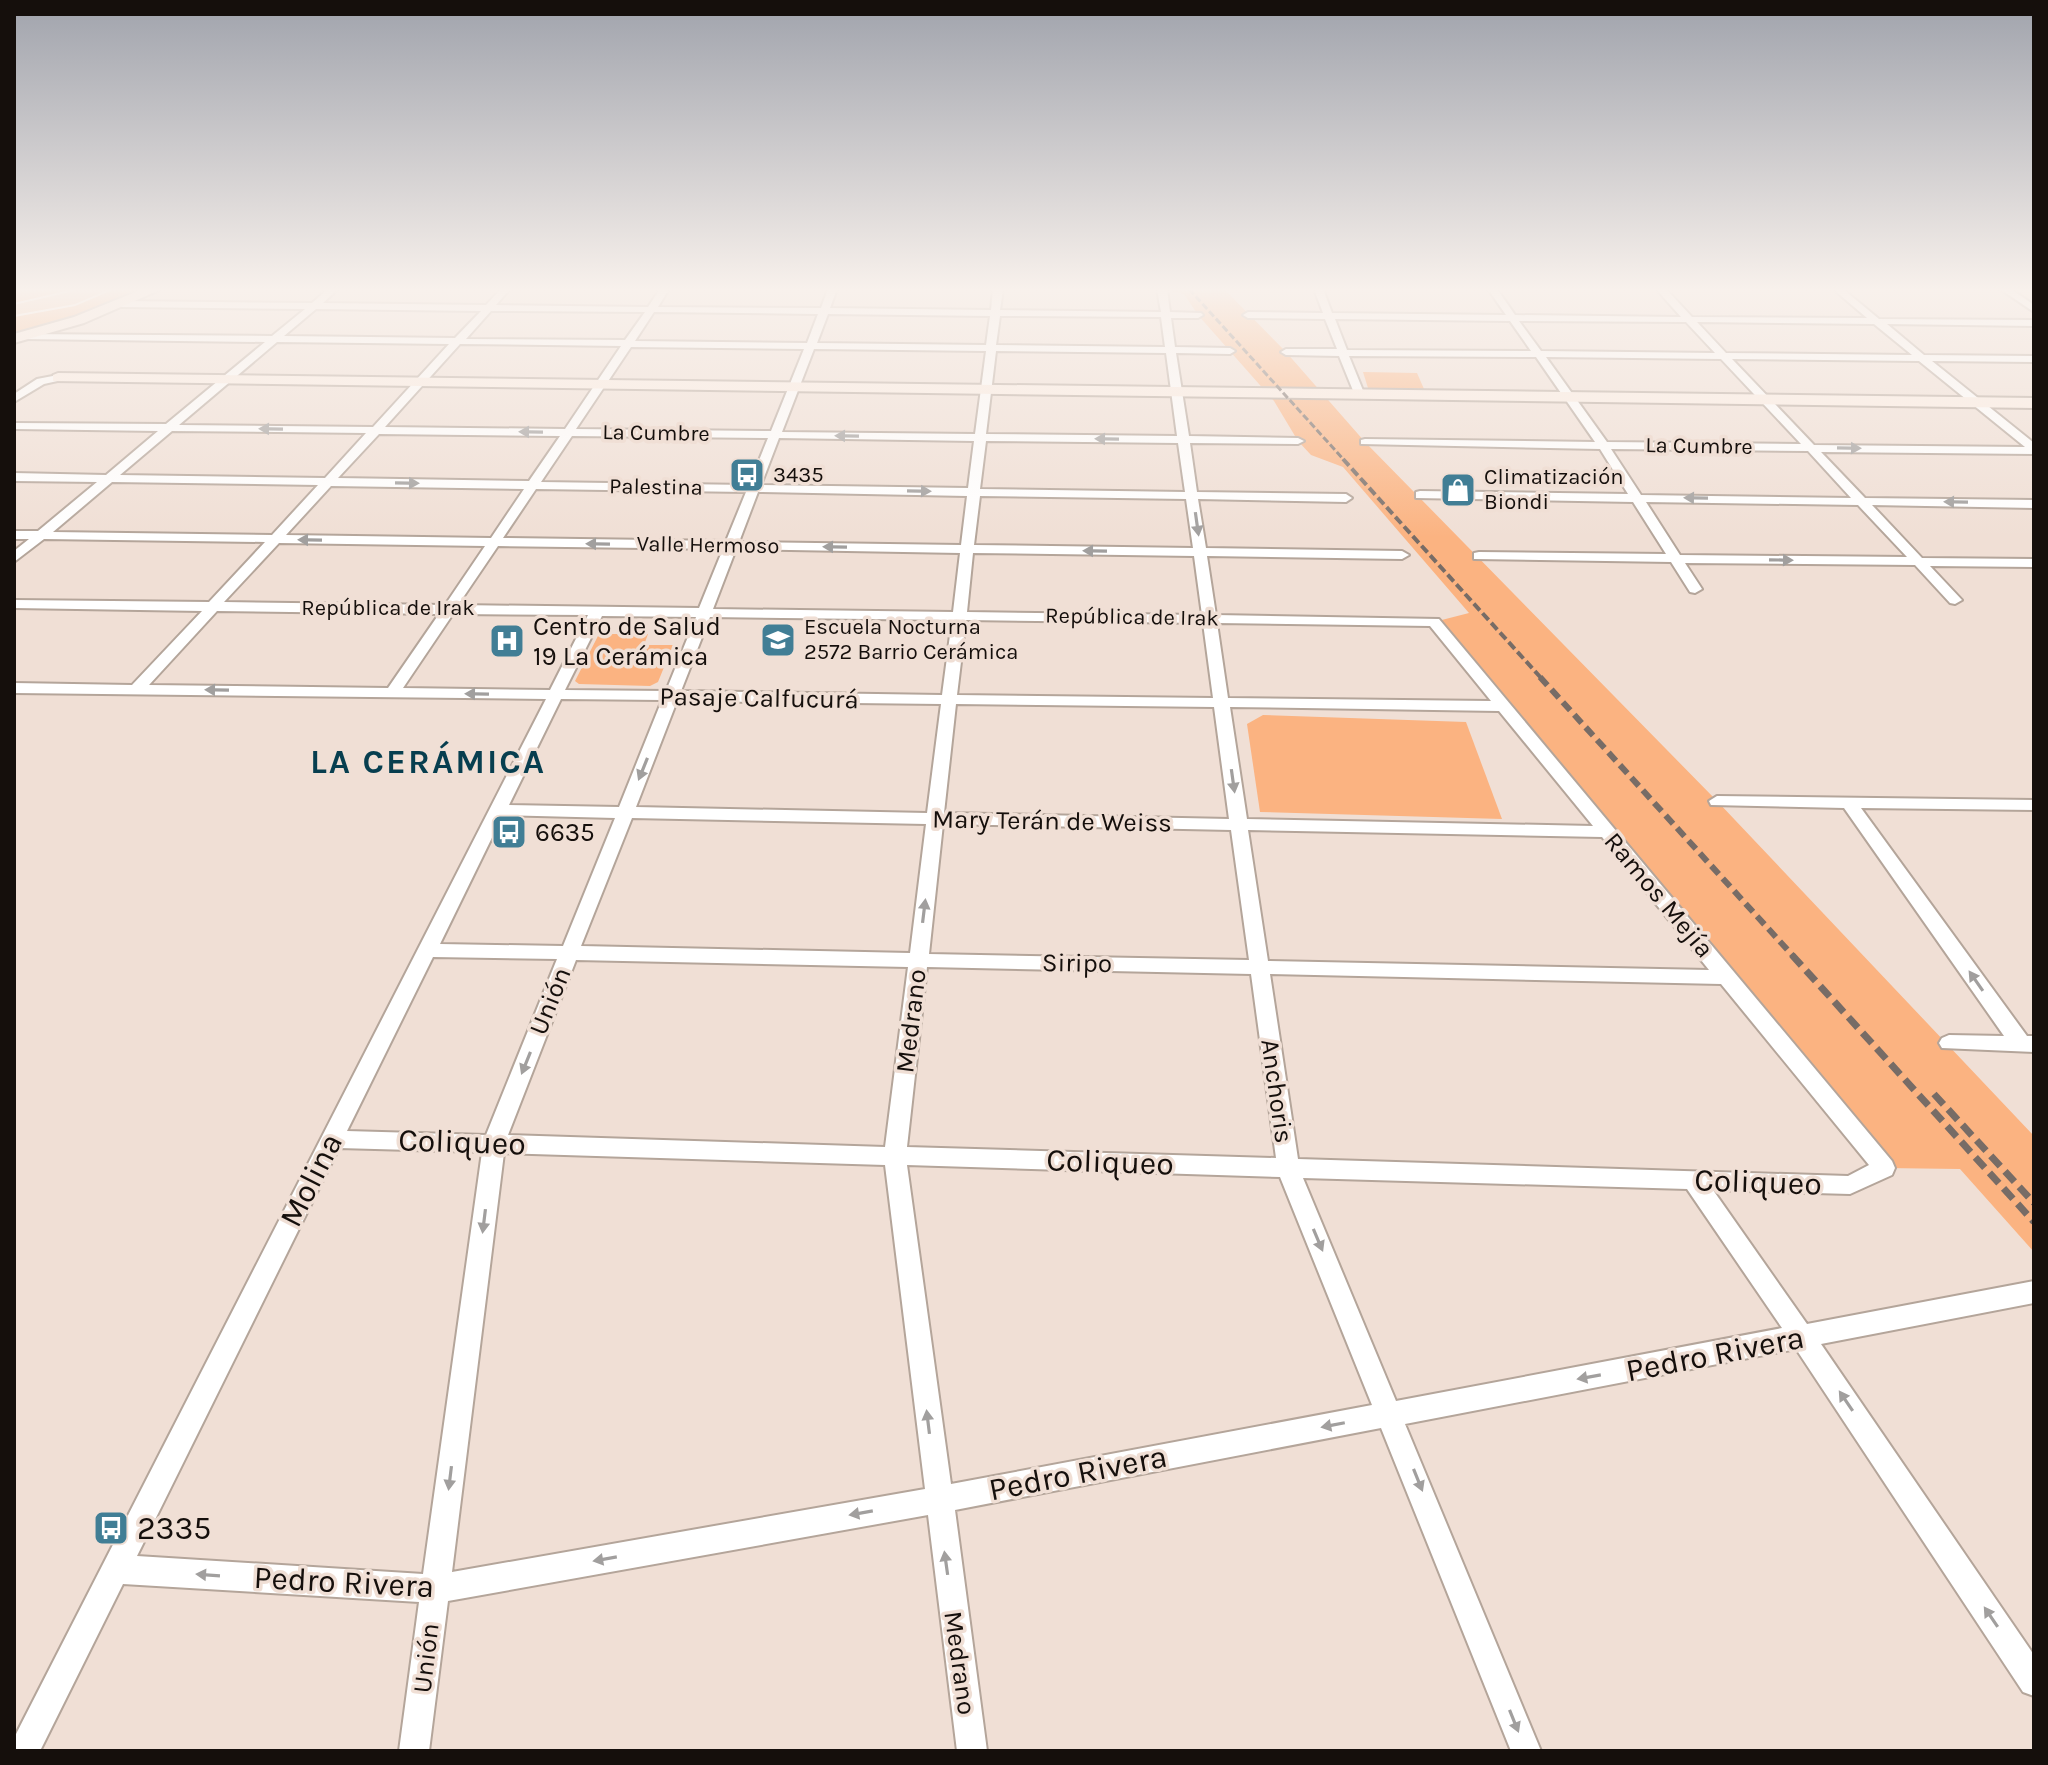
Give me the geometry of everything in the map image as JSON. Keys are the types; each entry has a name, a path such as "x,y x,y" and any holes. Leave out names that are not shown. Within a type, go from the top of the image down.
{"street":[{"path":"14,558 237,371"},
{"path":"136,690 431,371"},
{"path":"393,692 610,371"},
{"name":"Unión","path":"414,1751 494,1143 802,371"},
{"name":"Medrano","path":"972,1751 937,1500 895,1156 989,371"},
{"path":"1176,371 1178,391"},
{"path":"1350,371 1359,393"},
{"path":"1550,371 1603,445 1695,589"},
{"path":"1739,371 1955,600"},
{"path":"1938,371 2034,450"},
{"path":"14,399 41,381 58,378 2034,403"},
{"name":"Anchoris","path":"1178,391 1288,1168 1526,1751"},
{"name":"La Cumbre","path":"14,426 1298,441"},
{"name":"La Cumbre","path":"1365,442 2034,450"},
{"name":"Palestina","path":"14,477 1346,498"},
{"path":"1420,495 2034,504"},
{"name":"Valle Hermoso","path":"14,535 1402,555"},
{"path":"1479,556 2034,563"},
{"name":"República de Irak","path":"14,604 1434,622"},
{"name":"Molina","path":"24,1751 598,610"},
{"name":"Ramos Mejía","path":"1434,622 1884,1168"},
{"name":"Pasaje Calfucurá","path":"14,688 1503,706"},
{"path":"1717,801 2034,805"},
{"path":"1849,803 2028,1044"},
{"name":"Mary Terán de Weiss","path":"497,810 1607,832"},
{"name":"Siripo","path":"427,950 1727,977"},
{"path":"1949,1043 2028,1044"},
{"name":"Coliqueo","path":"332,1139 1850,1185 1884,1168"},
{"path":"1693,1180 2034,1681"},
{"name":"Pedro Rivera","path":"116,1569 435,1589 937,1500 2034,1292"}],"shaded area":[{"path":"1248,371 1303,371 1365,442 1717,801 2034,1136 2034,1252 1960,1169 1884,1168 1434,622 1469,613 1343,467 1311,455 1298,441 1274,401"},
{"path":"1363,372 1417,373 1424,389 1368,388"},
{"path":"599,634 648,634 644,645 673,645 658,682 650,686 579,684 575,681"},
{"path":"1263,715 1466,722 1502,819 1260,812 1247,724"}],"railway":[{"path":"1264,371 1345,461"},
{"path":"1343,459 1542,679"},
{"path":"1540,677 1794,957"},
{"path":"1792,955 2034,1222"},
{"path":"1934,1094 2034,1203"}],"place":[{"name":"3435","path":"747,475"},
{"name":"Climatización Biondi","path":"1458,490"},
{"name":"Escuela Nocturna 2572 Barrio Cerámica","path":"778,640"},
{"name":"Centro de Salud 19 La Cerámica","path":"507,641"},
{"name":"6635","path":"509,832"},
{"name":"2335","path":"111,1528"}],"district":[{"name":"LA CERÁMICA","path":"428,762"}]}
